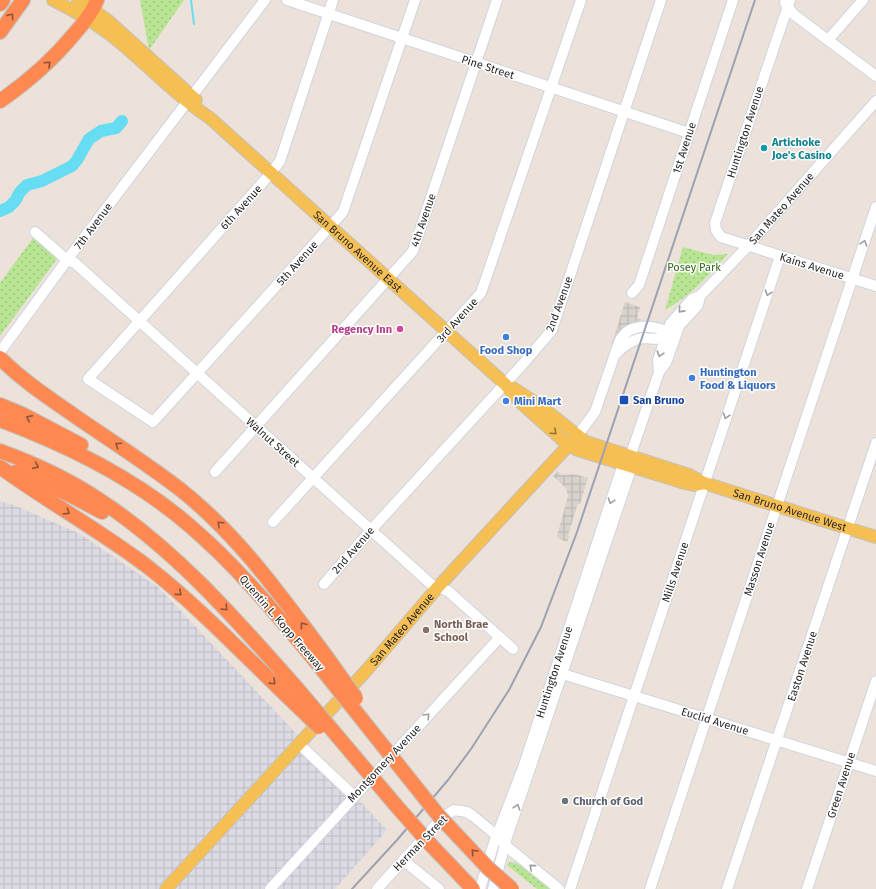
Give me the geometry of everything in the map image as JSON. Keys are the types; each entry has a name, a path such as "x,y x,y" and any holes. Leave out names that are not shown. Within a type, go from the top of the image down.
{"highway":[{"path":"0,4 3,0"},
{"path":"0,32 23,0"},
{"path":"0,101 23,85 53,59 92,9"},
{"path":"0,358 16,374 38,391 159,473 203,509 244,549 264,572 322,660 421,792 444,820 488,868 512,889"},
{"path":"0,405 47,427 112,464 154,494 189,524"},
{"name":"Quentin L. Kopp Freeway","path":"0,420 42,437 90,460 139,488 189,524 224,557 322,660"},
{"path":"0,451 52,473 94,496 148,535 198,581 232,615 291,691 399,809 468,889"},
{"path":"0,467 47,484 89,504 128,528 198,581"},
{"path":"0,467 149,568 291,691"},
{"path":"431,845 474,889"}],"main road":[{"name":"San Bruno Avenue East","path":"53,0 76,3 92,9 115,26 186,103 210,118 505,384 519,401 568,445"},
{"name":"San Bruno Avenue East","path":"505,384 522,393 577,436"},
{"name":"San Bruno Avenue West","path":"577,436 586,442 628,462"},
{"name":"San Mateo Avenue","path":"166,889 365,672 438,587 577,436"},
{"name":"San Bruno Avenue West","path":"568,445 578,450 689,475 704,483 876,537"}],"street":[{"name":"7th Avenue","path":"0,352 67,260 264,0"},
{"name":"Pine Street","path":"287,0 689,133"},
{"name":"6th Avenue","path":"88,379 271,174 280,161 333,0"},
{"name":"5th Avenue","path":"88,379 153,422 343,212 415,0"},
{"name":"4th Avenue","path":"215,472 413,251 497,0"},
{"name":"3rd Avenue","path":"273,522 481,293 581,0"},
{"name":"2nd Avenue","path":"324,584 552,330 661,0"},
{"name":"1st Avenue","path":"632,293 639,285 733,0"},
{"path":"828,40 863,0"},
{"path":"787,2 793,14 876,76"},
{"name":"Huntington Avenue","path":"748,246 721,236 716,230 715,223 787,2"},
{"name":"San Mateo Avenue","path":"577,436 595,412 620,338 626,332 636,327 645,326 661,329 668,335 672,321 692,299 700,296 748,246 876,101"},
{"name":"Masson Avenue","path":"650,889 876,207"},
{"name":"Walnut Street","path":"35,232 67,260 75,263 432,585 448,591 513,649"},
{"name":"Kains Avenue","path":"748,246 876,286"},
{"name":"Mills Avenue","path":"570,889 780,256"},
{"name":"Huntington Avenue","path":"493,889 558,673 659,372 658,360 668,335"},
{"name":"Easton Avenue","path":"727,889 876,443"},
{"name":"Montgomery Avenue","path":"270,889 500,637"},
{"name":"Huntington Avenue","path":"480,889 497,837 558,673"},
{"name":"Euclid Avenue","path":"558,673 876,771"},
{"name":"Green Avenue","path":"807,889 876,681"},
{"path":"299,744 354,796"},
{"name":"Herman Street","path":"377,889 443,817 454,810 467,812 559,889"},
{"path":"403,860 439,889"}],"shaded area":[{"path":"625,302 640,307 637,318 641,319 640,323 612,343"},
{"path":"558,471 562,475 575,474 588,478 580,504 578,503 567,542 557,536 568,496 566,488 553,476"},
{"path":"0,501 14,505 80,534 159,588 387,830 335,889 0,889"}],"green space":[{"path":"140,0 184,0 149,50"},
{"path":"33,238 57,259 0,336 0,283"},
{"name":"Posey Park","path":"683,247 713,255 728,254 692,291 665,310"},
{"path":"509,862 520,865 550,889 537,889 507,865"}],"waterway":[{"path":"191,0 194,24"},
{"path":"0,211 9,207 27,185 42,181 72,166 89,139 101,131 116,128 122,121"}],"railway":[{"path":"352,889 397,840 448,780 471,749 509,690 541,627 577,532 755,0"}],"place":[{"name":"Artichoke Joe's Casino","path":"764,148"},
{"name":"Regency Inn","path":"400,329"},
{"name":"Food Shop","path":"506,337"},
{"name":"Huntington Food & Liquors","path":"692,378"},
{"name":"San Bruno","path":"624,400"},
{"name":"Mini Mart","path":"506,401"},
{"name":"North Brae School","path":"426,630"},
{"name":"Church of God","path":"565,801"}]}
